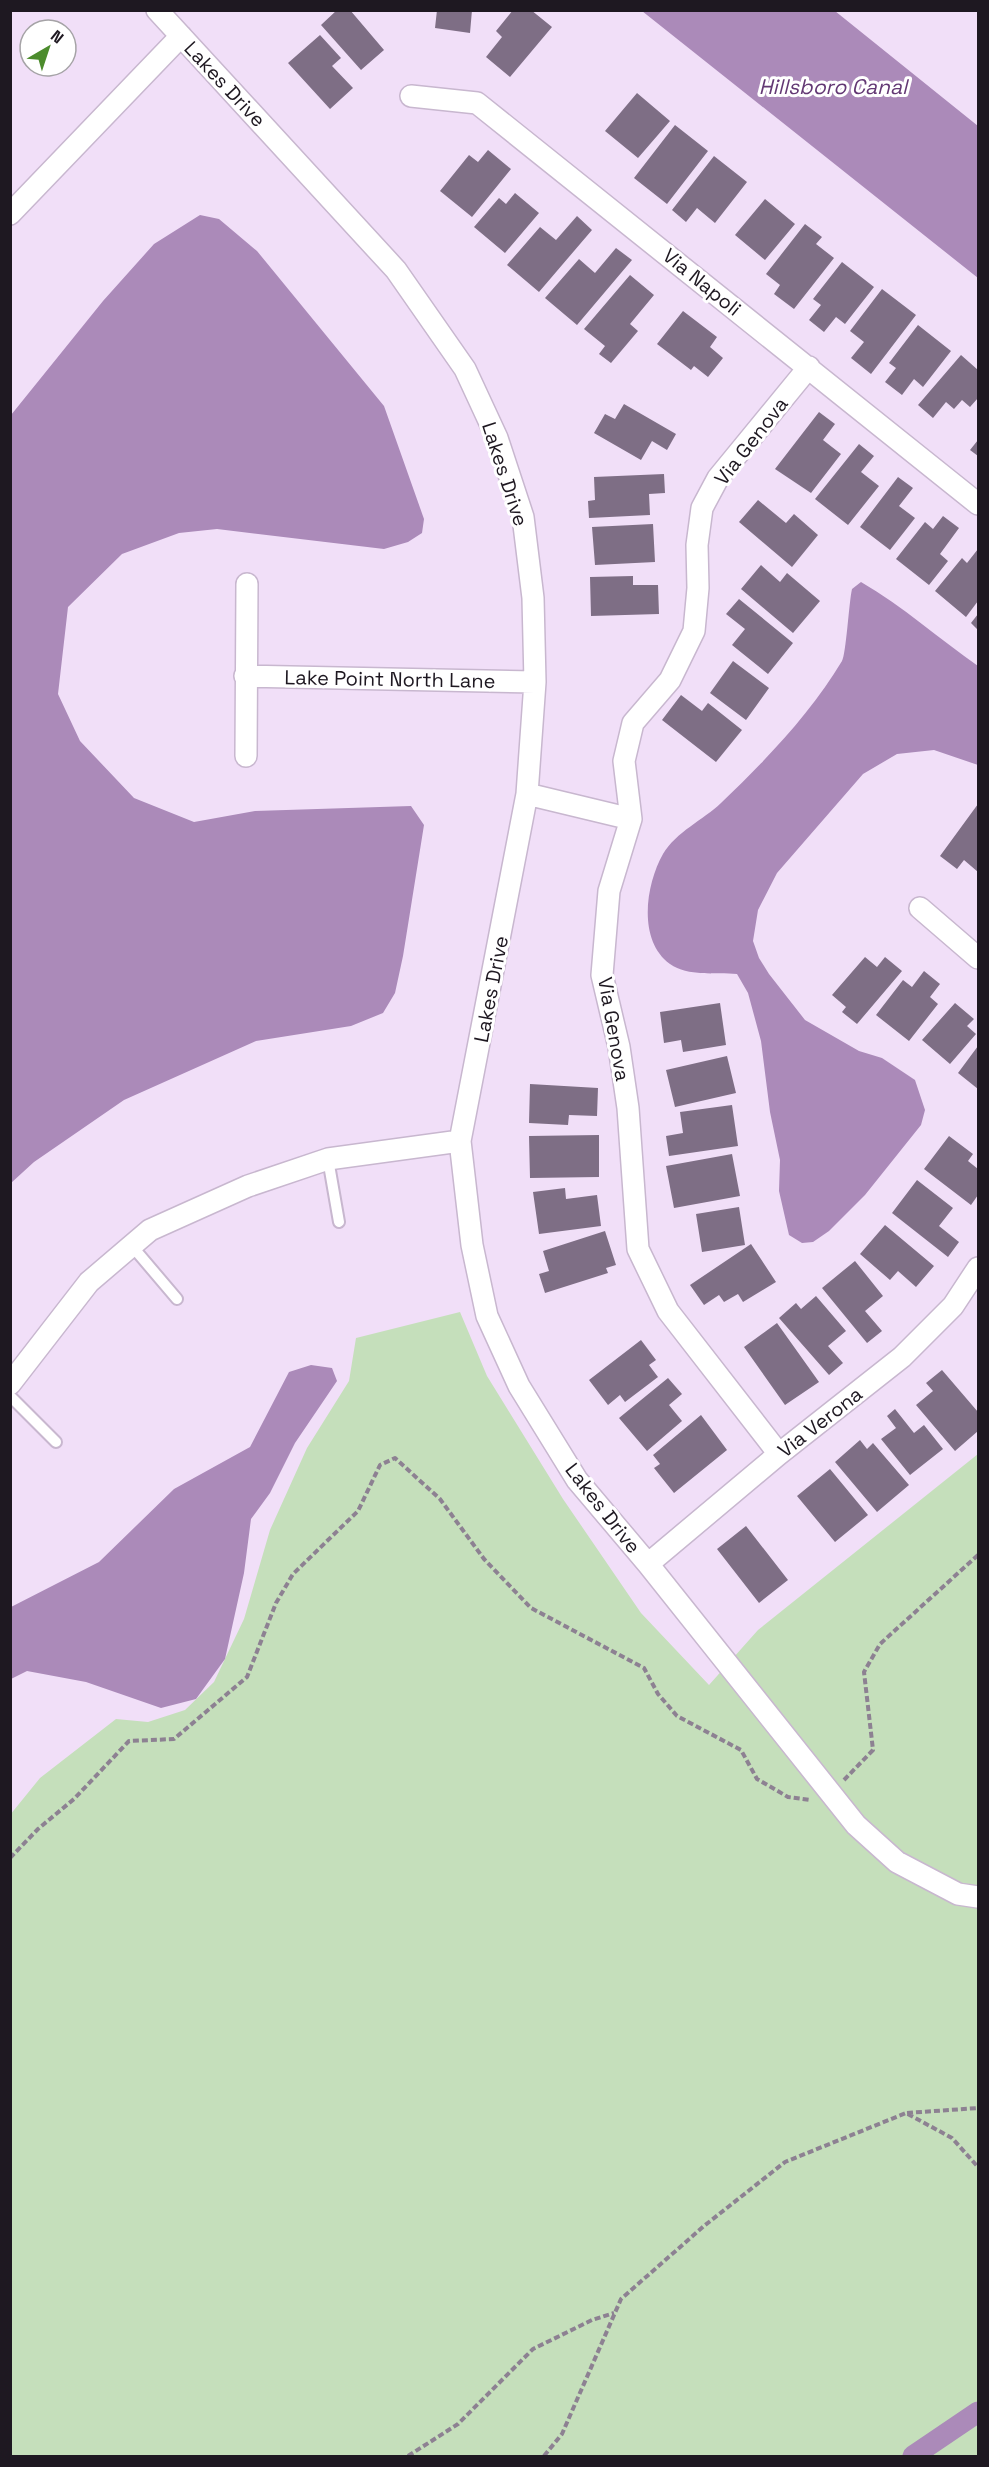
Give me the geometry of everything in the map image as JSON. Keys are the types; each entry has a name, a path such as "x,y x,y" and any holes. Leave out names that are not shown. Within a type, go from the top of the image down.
{"street":[{"name":"Lakes Drive","path":"157,10 396,270 465,369 497,438 523,517 533,598 535,682 527,794 460,1141 472,1245 487,1316 519,1386 577,1480 648,1564 856,1825 897,1862 958,1894 978,1897"},
{"path":"10,214 181,36"},
{"name":"Via Napoli","path":"411,96 477,103 978,504"},
{"name":"Via Genova","path":"779,1454 668,1311 638,1249 628,1108 619,1047 602,975 609,891 631,819 624,761 633,723 670,680 694,631 698,588 697,545 702,508 718,478 809,367"},
{"path":"246,756 247,584"},
{"name":"Lake Point North Lane","path":"245,676 535,682"},
{"path":"527,794 631,819"},
{"path":"920,908 978,958"},
{"path":"10,1384 90,1282 150,1230 248,1186 328,1159 460,1141"},
{"name":"Via Verona","path":"648,1564 779,1454 902,1357 953,1306 978,1268"}],"lane":[{"path":"328,1159 339,1222"},
{"path":"132,1246 177,1299"},
{"path":"10,1396 56,1442"}],"path":[{"path":"10,1858 38,1829 74,1799 129,1741 174,1739 247,1677 276,1603 293,1574 358,1511 380,1465 395,1458 440,1499 484,1559 531,1608 644,1668 658,1694 677,1716 741,1750 757,1779 788,1797 814,1800 827,1789 849,1778 873,1750 864,1672 880,1644 978,1556"},
{"path":"544,2457 562,2434 621,2299 704,2226 784,2162 906,2113 978,2108"},
{"path":"906,2113 952,2138 978,2167"},
{"path":"408,2457 458,2424 533,2349 592,2320 615,2312"}],"green space":[{"path":"460,1312 487,1376 563,1499 641,1613 709,1685 758,1630 978,1454 978,2456 11,2456 10,1815 40,1778 116,1719 148,1722 185,1710 214,1682 244,1619 270,1530 307,1448 349,1381 356,1338"}],"water":[{"name":"Hillsboro Canal","path":"642,11 835,11 978,126 978,278"},
{"path":"200,215 219,219 257,251 384,406 424,519 422,533 408,542 384,549 217,529 179,533 122,554 68,607 58,694 80,741 134,798 194,822 255,811 411,806 424,825 403,956 395,993 383,1013 351,1026 256,1041 124,1100 34,1162 11,1183 11,415 103,301 154,244"},
{"path":"861,582 892,601 978,666 978,765 934,750 897,754 863,774 777,873 758,910 753,941 759,958 805,1020 859,1051 882,1058 915,1080 925,1110 921,1125 865,1195 829,1231 813,1242 802,1243 789,1235 779,1191 780,1160 770,1112 761,1041 748,993 737,974 685,971 670,964 660,954 653,941 649,927 649,896 657,866 668,846 721,803 754,770 802,718 830,680 843,657 852,589"},
{"path":"311,1365 332,1368 337,1381 295,1443 270,1493 251,1519 244,1573 225,1659 196,1699 161,1708 86,1682 27,1671 11,1679 11,1607 99,1562 174,1489 250,1447 289,1372"}],"building":[{"path":"337,10 350,10 384,50 361,70 321,25"},
{"path":"437,10 472,10 470,33 435,28"},
{"path":"513,10 531,10 552,27 510,77 486,57 502,37 496,31"},
{"path":"320,35 341,58 332,66 353,88 330,109 288,63"},
{"path":"637,93 670,121 638,158 605,131"},
{"path":"675,125 708,151 667,204 634,178"},
{"path":"488,150 511,169 472,217 440,191 469,155 478,162"},
{"path":"714,156 747,182 715,223 697,208 686,222 672,210"},
{"path":"515,193 539,213 505,253 474,227 499,198 506,204"},
{"path":"765,199 795,224 765,260 735,235"},
{"path":"577,216 592,230 539,292 507,265 540,227 556,240"},
{"path":"805,224 822,237 816,244 834,258 794,309 774,294 780,285 766,274"},
{"path":"616,248 632,260 577,325 545,298 579,259 595,273"},
{"path":"842,262 874,287 845,324 836,317 824,332 809,320 821,305 813,299"},
{"path":"630,275 654,295 630,324 638,331 611,363 599,354 605,346 584,329"},
{"path":"882,289 916,315 871,374 851,358 864,342 850,331"},
{"path":"683,311 717,337 710,347 723,358 708,377 694,366 691,370 657,344"},
{"path":"918,325 951,351 923,387 914,379 902,395 885,382 896,368 889,363"},
{"path":"961,355 978,370 978,398 970,407 962,400 954,409 946,402 933,418 918,405"},
{"path":"624,404 676,434 667,450 652,441 641,460 594,433 605,414 615,419"},
{"path":"819,412 835,424 823,440 841,454 811,493 775,469"},
{"path":"978,440 978,456 970,450"},
{"path":"859,444 874,456 861,472 879,486 848,525 815,499"},
{"path":"664,474 665,493 649,494 650,515 589,518 588,501 595,500 594,477"},
{"path":"898,477 913,488 899,506 915,518 890,550 860,527"},
{"path":"758,500 786,523 794,514 818,535 792,567 739,522"},
{"path":"943,516 959,528 940,554 948,561 929,585 896,559 925,522 933,529"},
{"path":"653,524 655,562 595,565 592,527"},
{"path":"978,549 978,601 966,617 935,591 962,558 967,563"},
{"path":"761,565 780,582 787,573 820,601 793,633 741,589"},
{"path":"633,576 633,585 658,585 659,614 591,616 590,577"},
{"path":"739,599 793,643 768,674 732,645 745,629 726,614"},
{"path":"978,614 978,630 971,623"},
{"path":"733,661 769,688 746,720 710,693"},
{"path":"681,695 702,711 708,703 742,730 716,762 662,720"},
{"path":"978,804 978,872 964,860 957,869 940,856"},
{"path":"865,957 877,967 885,957 902,971 857,1024 842,1012 846,1007 832,995"},
{"path":"924,971 940,984 930,997 938,1004 909,1041 876,1015 903,980 912,987"},
{"path":"720,1003 726,1045 683,1052 681,1040 664,1043 660,1012"},
{"path":"955,1003 974,1019 967,1026 976,1034 950,1064 922,1040"},
{"path":"978,1046 978,1089 958,1073"},
{"path":"727,1056 736,1093 675,1107 666,1070"},
{"path":"530,1084 598,1088 597,1116 569,1115 568,1125 529,1123"},
{"path":"732,1105 738,1146 669,1156 666,1136 683,1133 680,1112"},
{"path":"599,1135 599,1177 530,1178 529,1136"},
{"path":"949,1136 973,1154 968,1161 978,1169 978,1195 971,1205 924,1169"},
{"path":"732,1154 740,1196 674,1208 666,1166"},
{"path":"917,1180 953,1208 939,1226 959,1242 948,1257 892,1213"},
{"path":"565,1188 566,1199 597,1195 601,1226 539,1234 533,1192"},
{"path":"739,1207 745,1245 702,1252 696,1214"},
{"path":"885,1225 934,1266 916,1287 898,1271 890,1280 860,1254"},
{"path":"605,1231 616,1265 606,1268 608,1273 545,1293 539,1274 549,1271 543,1251"},
{"path":"751,1244 776,1282 743,1302 738,1294 724,1302 719,1295 704,1305 690,1285"},
{"path":"855,1261 883,1296 865,1311 882,1331 867,1343 822,1288"},
{"path":"816,1296 846,1331 828,1346 843,1363 829,1375 779,1318 796,1303 801,1309"},
{"path":"777,1323 819,1382 785,1405 744,1347"},
{"path":"641,1340 656,1360 649,1365 658,1377 625,1402 620,1395 608,1405 589,1380"},
{"path":"942,1370 978,1412 978,1431 955,1451 916,1405 933,1391 926,1383"},
{"path":"668,1378 682,1394 669,1405 682,1421 647,1451 619,1418"},
{"path":"895,1409 914,1433 924,1425 943,1449 910,1475 881,1439 896,1428 887,1416"},
{"path":"701,1415 727,1450 674,1493 654,1468 660,1464 653,1455"},
{"path":"860,1440 867,1449 873,1443 909,1485 877,1512 835,1462"},
{"path":"830,1469 868,1515 835,1542 797,1496"},
{"path":"746,1526 788,1580 759,1603 717,1549"}],"waterway":[{"path":"913,2456 978,2412"}]}
